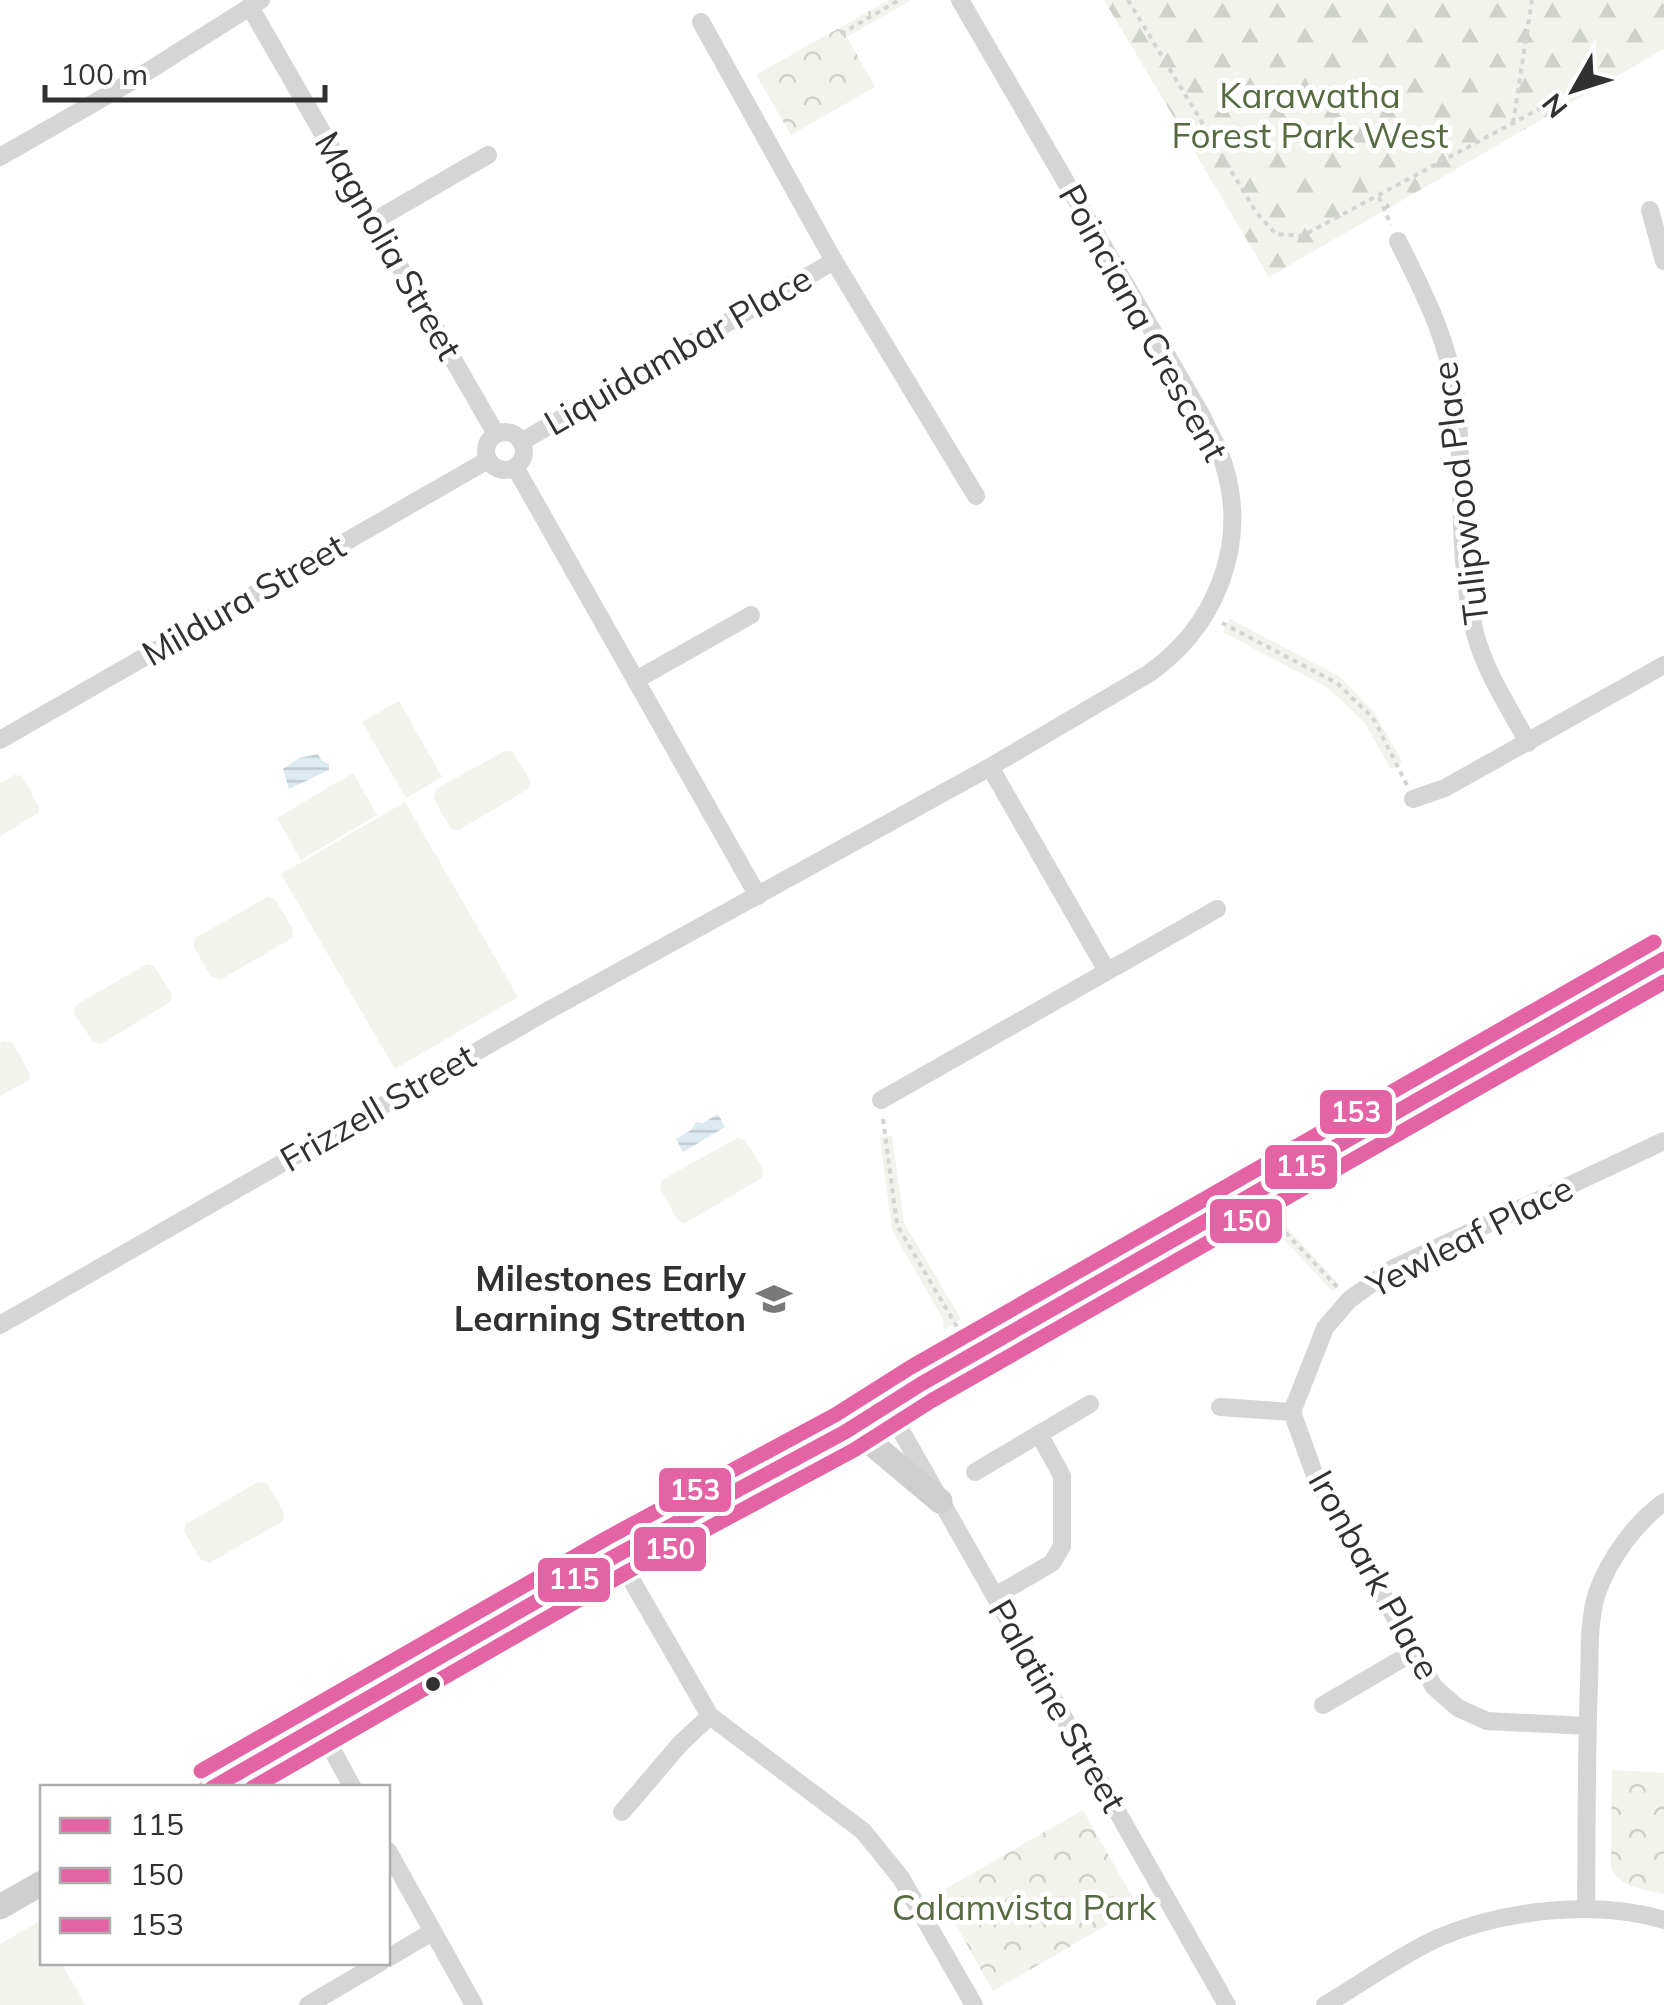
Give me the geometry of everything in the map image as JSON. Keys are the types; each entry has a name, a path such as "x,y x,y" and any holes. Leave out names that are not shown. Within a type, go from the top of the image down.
{"main road":[{"path":"216,1785 617,1555 846,1432 1664,959"},
{"path":"846,1432 866,1438 940,1501"},
{"path":"0,1907 40,1884"}],"street":[{"name":"Poinciana Crescent","path":"758,896 990,767 1168,660 1206,615 1221,584 1231,545 1231,503 1224,464 1202,416 960,0"},
{"path":"0,157 134,80 256,3"},
{"name":"Magnolia Street","path":"256,3 496,434"},
{"name":"Liquidambar Place","path":"701,22 834,260 976,496"},
{"path":"374,221 488,155"},
{"path":"1650,210 1664,261"},
{"name":"Tulipwood Place","path":"1398,241 1430,304 1456,395 1464,559 1476,636 1488,670 1528,742"},
{"name":"Liquidambar Place","path":"522,442 834,260"},
{"path":"508,432 522,442 522,459 515,467 497,468 488,460 486,448 496,434 508,432"},
{"name":"Mildura Street","path":"0,740 488,460"},
{"path":"515,467 758,896"},
{"path":"636,680 750,616"},
{"path":"1413,799 1445,788 1664,665"},
{"path":"990,767 1107,972"},
{"name":"Frizzell Street","path":"0,1325 542,1014 758,896"},
{"path":"881,1100 1217,908"},
{"name":"Yewleaf Place","path":"1292,1412 1325,1328 1349,1300 1392,1269 1664,1141"},
{"path":"975,1472 1090,1404"},
{"name":"Palatine Street","path":"888,1406 1227,2005"},
{"path":"1220,1406 1292,1412"},
{"name":"Ironbark Place","path":"1292,1412 1314,1473 1434,1688 1458,1708 1487,1721 1587,1726"},
{"path":"995,1596 1052,1563 1062,1546 1062,1476 1039,1434"},
{"path":"1586,1908 1587,1726 1590,1641 1597,1594 1620,1548 1650,1512 1664,1502"},
{"path":"617,1555 710,1716 862,1831 901,1878 974,2005"},
{"path":"1323,1705 1412,1653"},
{"path":"622,1812 680,1744 710,1716"},
{"path":"319,1726 351,1785"},
{"path":"390,1855 474,2005"},
{"path":"1325,2005 1434,1940 1480,1921 1586,1908 1639,1912 1664,1920"},
{"path":"390,1957 432,1932"},
{"path":"308,2005 375,1965"}],"path":[{"path":"841,34 899,0"},
{"path":"1128,0 1256,212 1276,234 1302,236 1582,86"},
{"path":"1514,124 1532,0"},
{"path":"1380,197 1398,241"},
{"path":"1206,615 1337,683 1373,718 1413,799"},
{"path":"881,1100 898,1225 960,1332"},
{"path":"1272,1218 1349,1300"},
{"path":"349,1738 614,1587"}],"green space":[{"path":"889,0 911,0 847,37 875,87 791,135 756,75"},
{"name":"Karawatha Forest Park West","path":"1104,0 1664,0 1664,49 1269,277"},
{"path":"1230,619 1340,677 1374,712 1403,763 1391,769 1364,722 1328,688 1223,632"},
{"path":"399,701 442,777 406,798 362,722"},
{"path":"505,751 513,752 531,782 528,789 459,830 451,829 434,799 436,789"},
{"path":"353,773 377,815 301,860 277,818"},
{"path":"14,775 22,776 39,807 38,813 0,836 0,783"},
{"path":"405,802 518,997 395,1069 281,874"},
{"path":"268,897 275,899 293,929 292,938 220,980 211,977 194,947 195,938"},
{"path":"147,964 154,966 172,995 170,1002 101,1044 93,1042 74,1013 76,1005"},
{"path":"0,1043 13,1043 30,1075 29,1080 0,1096"},
{"path":"892,1136 904,1223 961,1319 944,1329 942,1317 892,1230 880,1137"},
{"path":"737,1138 745,1140 763,1168 762,1178 685,1223 678,1220 660,1189 662,1180"},
{"path":"1286,1214 1284,1225 1340,1285 1332,1291 1267,1225"},
{"path":"258,1482 267,1483 284,1513 283,1521 209,1563 201,1560 184,1531 186,1524"},
{"path":"1612,1770 1664,1773 1664,1894 1626,1884 1611,1868"},
{"name":"Calamvista Park","path":"1083,1810 1138,1907 993,1991 938,1893"},
{"path":"38,1922 40,1965 62,1965 86,2005 0,2005 0,1944"}],"shaded area":[{"path":"318,754 329,764 329,770 289,789 283,769 299,758"},
{"path":"718,1114 725,1127 683,1152 676,1139 696,1122 703,1123"}],"transit line":[{"name":"153","path":"201,1771 607,1538 835,1415 911,1367 1654,942"},
{"name":"115","path":"217,1785 617,1555 845,1432 921,1384 1664,959"},
{"name":"150","path":"257,1785 627,1572 854,1450 931,1401 1664,982"}],"place":[{"name":"Milestones Early Learning Stretton","path":"774,1299"}]}
